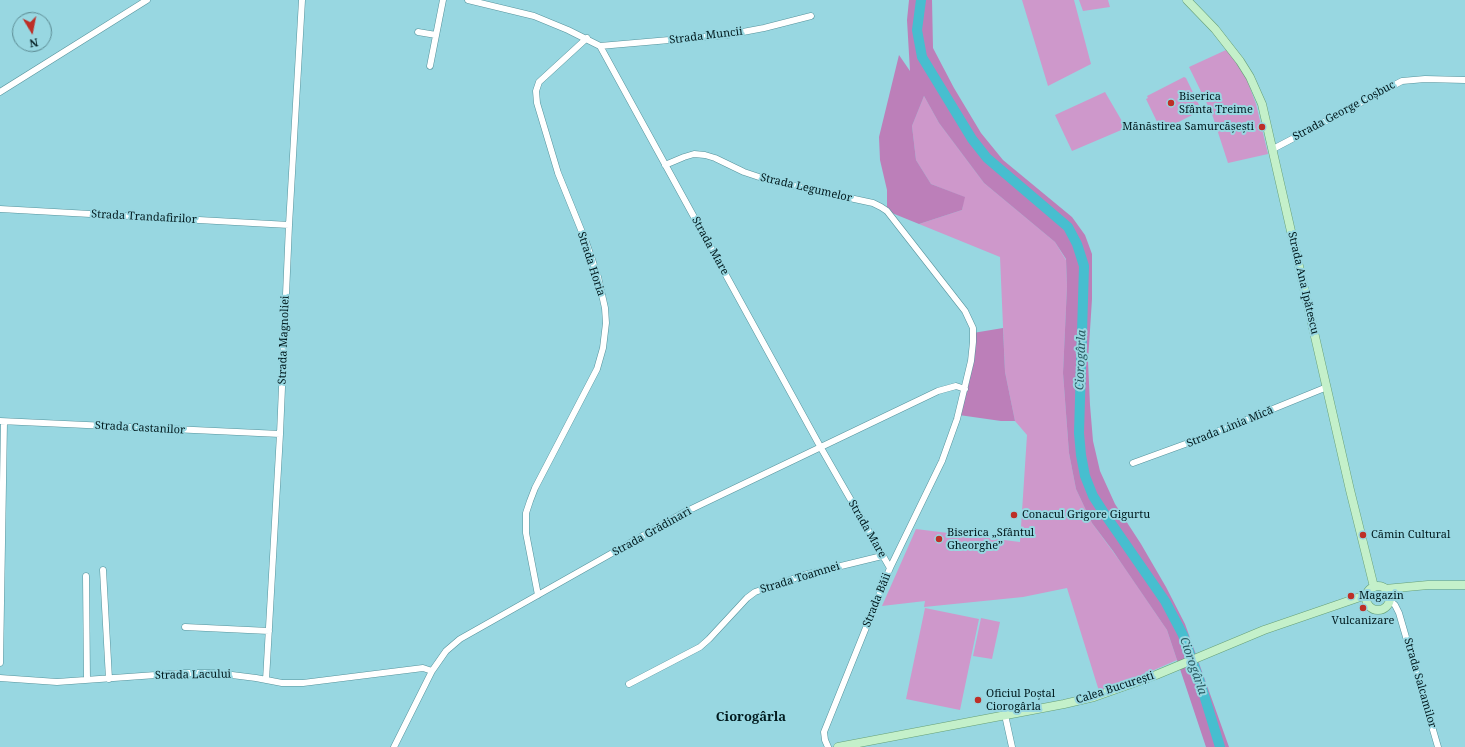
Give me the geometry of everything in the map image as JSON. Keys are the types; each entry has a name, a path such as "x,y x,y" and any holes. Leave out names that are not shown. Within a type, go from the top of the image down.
{"main road":[{"name":"Strada Ana Ipătescu","path":"1187,0 1215,29 1235,53 1248,73 1262,104 1374,587"},
{"path":"1416,586 1389,599 1386,606 1380,610 1372,609 1366,599 1370,590 1374,587 1385,589 1435,584 1465,585"},
{"path":"1385,589 1389,599"},
{"name":"Calea București","path":"838,747 1094,697 1168,670 1264,630 1336,606 1366,599"}],"street":[{"path":"0,92 147,0"},
{"name":"Strada Magnoliei","path":"266,680 280,434 288,225 302,0"},
{"path":"430,66 443,0"},
{"name":"Strada Mare","path":"468,0 534,16 587,38 600,46 820,448 890,568"},
{"name":"Strada Muncii","path":"600,46 728,35 764,28 811,16"},
{"path":"418,32 436,35"},
{"name":"Strada Horia","path":"538,595 526,533 526,513 535,488 597,369 603,348 606,323 605,308 598,277 586,242 558,173 537,103 536,92 539,82 587,38"},
{"name":"Strada George Coșbuc","path":"1273,149 1402,81 1424,79 1465,80"},
{"name":"Strada Legumelor","path":"665,164 684,156 694,154 705,155 715,158 744,172 771,181 873,203 881,207"},
{"name":"Strada Băii","path":"828,747 824,732 890,568 942,461 958,419 966,389 973,342 973,328 965,311 887,211 881,207"},
{"name":"Strada Trandafirilor","path":"0,209 288,225"},
{"name":"Strada Grădinari","path":"394,747 432,671 452,644 684,514 938,391 956,386 966,389"},
{"name":"Strada Linia Mică","path":"1133,463 1199,440 1327,387"},
{"path":"0,664 2,422"},
{"name":"Strada Castanilor","path":"2,422 280,434"},
{"name":"Strada Toamnei","path":"629,684 700,647 747,598 755,592 804,575 882,556"},
{"path":"103,570 108,679"},
{"path":"86,576 87,680"},
{"name":"Strada Salcamilor","path":"1389,599 1396,605 1399,613 1438,747"},
{"path":"185,627 268,631"},
{"name":"Strada Lacului","path":"0,678 50,682 184,673 210,673 234,675 282,683 303,683 423,668 432,671"},
{"path":"1005,715 1012,747"}],"shaded area":[{"path":"909,0 932,0 933,48 954,88 981,133 1003,160 1072,217 1085,235 1092,254 1092,299 1088,361 1090,405 1093,441 1100,471 1115,504 1141,544 1185,624 1229,747 1206,747 1167,630 1092,523 1076,489 1069,453 1063,373 1067,286 1066,259 1055,242 984,183 939,123 924,96 912,126 916,160 931,184 965,197 962,210 919,224 887,211 887,190 880,160 879,137 899,55 910,71 907,20"},
{"path":"1022,0 1074,0 1091,64 1048,86"},
{"path":"1079,0 1108,0 1110,7 1083,11"},
{"path":"1226,50 1239,65 1246,77 1256,104 1268,154 1228,163 1212,114 1189,67"},
{"path":"1184,77 1186,78 1201,109 1200,111 1163,130 1160,128 1146,99 1148,98 1147,96"},
{"path":"1105,92 1126,128 1072,151 1055,115"},
{"path":"924,96 939,123 984,183 1055,242 1066,260 1067,286 1063,373 1069,453 1076,489 1092,523 1167,630 1177,660 1138,677 1099,691 1067,588 1023,597 924,607 925,601 882,606 916,529 1020,542 1027,435 1015,421 1005,372 1000,257 919,224 962,210 964,197 931,184 916,160 912,126"},
{"path":"1003,328 1005,372 1015,421 1001,421 959,415 973,333"},
{"path":"925,608 979,619 960,710 906,699"},
{"path":"981,618 1000,622 992,659 973,656"}],"waterway":[{"name":"Ciorogârla","path":"921,0 917,30 922,57 972,139 987,158 1068,227 1077,244 1084,266 1079,433 1085,476 1093,496 1165,601 1183,635 1201,685 1220,747"}],"place":[{"name":"Biserica Sfânta Treime","path":"1171,103"},
{"name":"Mănăstirea Samurcășești","path":"1262,127"},
{"name":"Conacul Grigore Gigurtu","path":"1014,515"},
{"name":"Cămin Cultural","path":"1363,535"},
{"name":"Biserica „Sfântul Gheorghe”","path":"939,539"},
{"name":"Magazin","path":"1351,596"},
{"name":"Vulcanizare","path":"1363,608"},
{"name":"Oficiul Poștal Ciorogârla","path":"978,700"}],"district":[{"name":"Ciorogârla","path":"751,717"}]}
